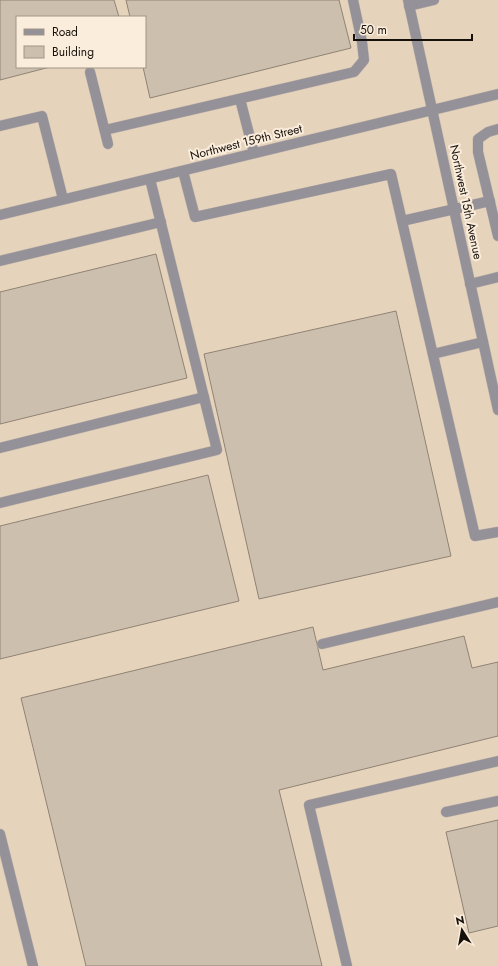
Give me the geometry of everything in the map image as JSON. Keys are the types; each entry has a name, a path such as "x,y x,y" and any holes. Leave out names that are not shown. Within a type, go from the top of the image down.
{"street":[{"path":"105,130 354,72 364,60 362,42 353,0"},
{"path":"408,3 434,0"},
{"name":"Northwest 15th Avenue","path":"408,3 433,110 483,342 494,369 498,410"},
{"path":"90,72 108,144"},
{"name":"Northwest 159th Street","path":"0,215 498,94"},
{"path":"240,99 254,153"},
{"path":"0,126 42,116 63,200"},
{"path":"498,130 488,132 478,139 478,152 498,236"},
{"path":"183,171 195,217 391,174 475,536 498,532"},
{"path":"0,503 217,450 150,179"},
{"path":"402,221 490,201"},
{"path":"0,261 160,222"},
{"path":"470,284 498,277"},
{"path":"433,354 483,342"},
{"path":"0,448 204,397"},
{"path":"322,644 498,602"},
{"path":"347,966 308,805 498,761"},
{"path":"446,812 498,801"},
{"path":"0,834 33,966"}],"shaded area":[{"path":"0,0 498,0 498,966 0,966"}],"building":[{"path":"0,0 114,0 119,16 16,16 16,68 46,68 0,80"},
{"path":"126,0 339,0 351,48 150,98 143,68 146,68 146,16 130,16"},
{"path":"156,254 187,378 0,424 0,292"},
{"path":"396,311 451,556 259,599 204,354"},
{"path":"208,475 239,601 0,659 0,526"},
{"path":"313,627 323,670 464,636 472,668 498,662 498,736 279,790 322,966 86,966 21,698"},
{"path":"498,820 498,926 469,933 446,832"}]}
